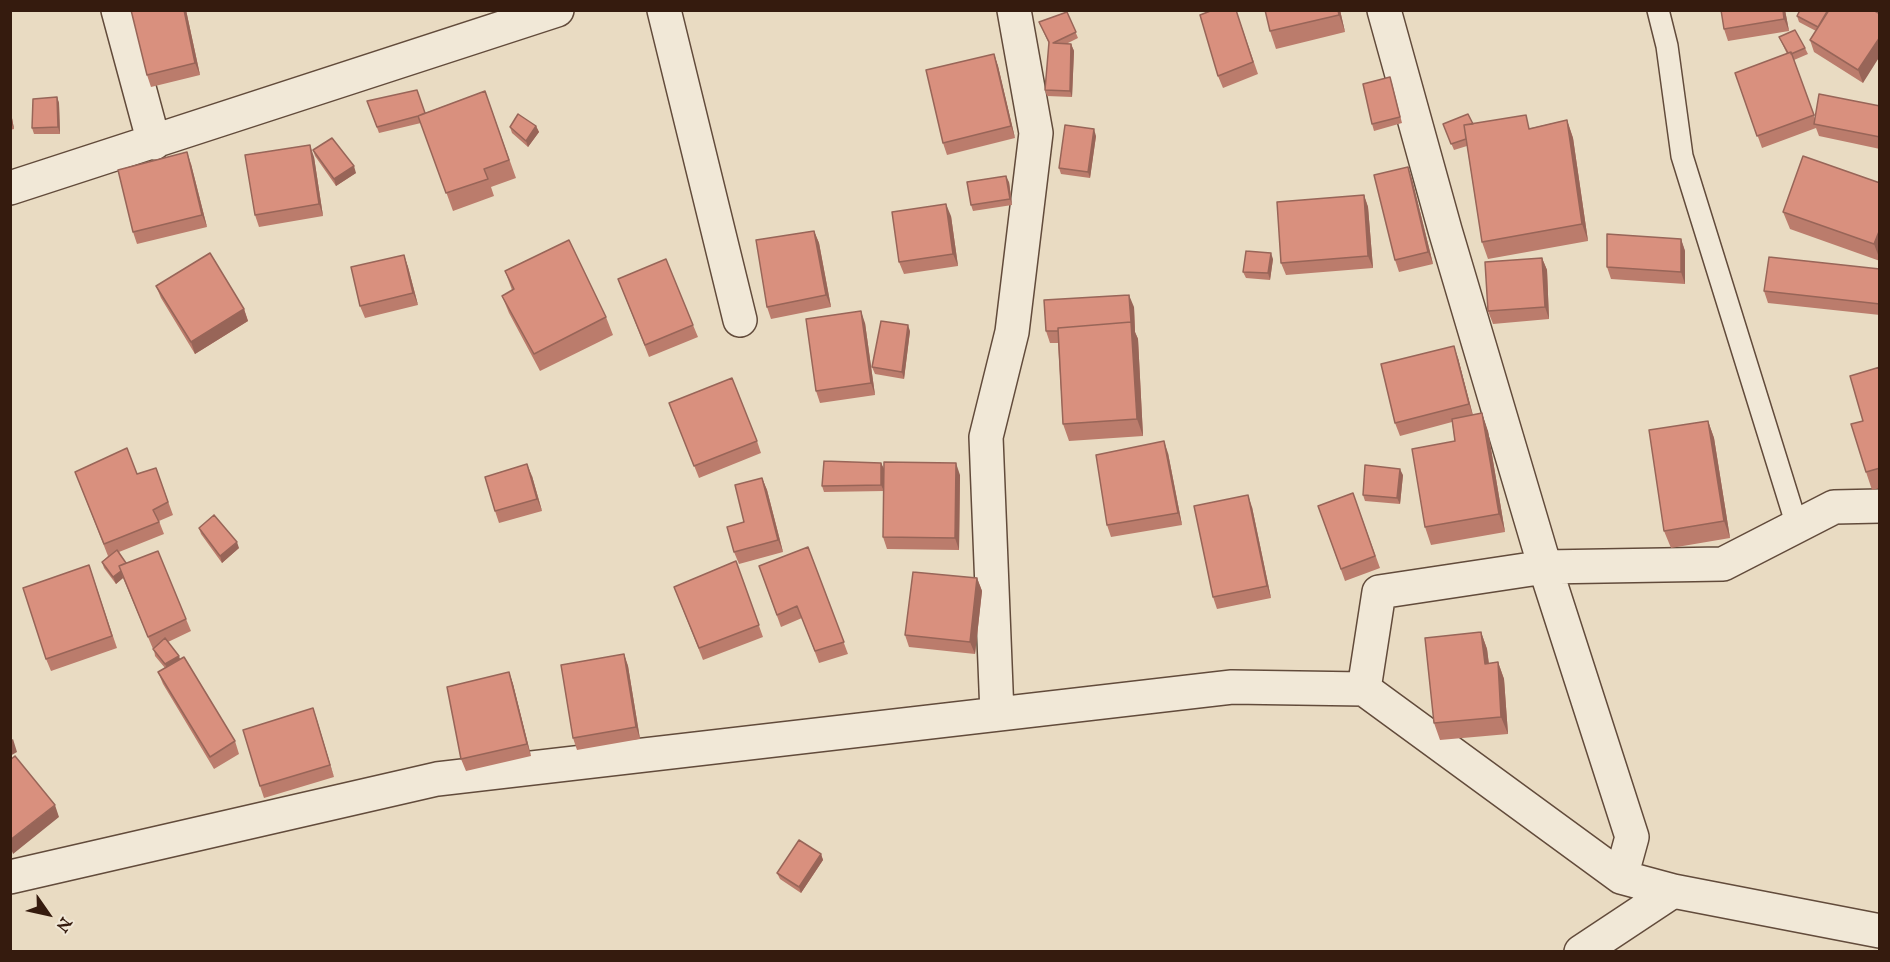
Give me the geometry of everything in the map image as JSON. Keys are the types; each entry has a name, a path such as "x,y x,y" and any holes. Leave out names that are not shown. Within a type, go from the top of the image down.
{"street":[{"path":"118,10 154,143"},
{"path":"10,188 557,10"},
{"path":"664,10 740,320"},
{"path":"997,714 986,437 1012,332 1036,133 1014,10"},
{"path":"1384,10 1445,230 1545,567 1632,837 1621,877"},
{"path":"1364,689 1379,592 1545,567 1723,564 1834,507 1880,506"},
{"path":"10,877 437,779 1232,687 1364,689 1621,877 1673,891 1880,931"},
{"path":"1581,951 1673,891"}],"lane":[{"path":"1658,10 1667,46 1682,156 1797,526"}],"building":[{"path":"131,10 184,10 195,63 147,75"},
{"path":"1213,10 1236,10 1253,62 1218,76 1200,15"},
{"path":"1265,10 1338,10 1339,15 1270,31"},
{"path":"1721,10 1783,10 1784,19 1724,29"},
{"path":"1800,10 1828,10 1818,27 1797,16"},
{"path":"1829,10 1873,10 1880,14 1880,37 1858,70 1810,40"},
{"path":"1067,12 1076,32 1053,43 1071,44 1070,91 1045,90 1049,42 1039,22"},
{"path":"1795,30 1805,48 1791,54 1791,52 1788,53 1779,37"},
{"path":"1791,52 1814,115 1757,136 1735,73"},
{"path":"994,54 1011,126 943,143 926,70"},
{"path":"1390,77 1400,117 1372,124 1363,84"},
{"path":"417,90 425,113 377,127 367,101"},
{"path":"485,91 509,160 484,169 488,179 446,193 418,116"},
{"path":"1819,94 1880,106 1880,137 1814,124"},
{"path":"57,97 58,127 32,128 33,99"},
{"path":"518,114 536,126 526,141 510,127"},
{"path":"1468,114 1473,124 1464,125 1466,139 1451,144 1443,124"},
{"path":"1526,115 1529,129 1567,120 1582,224 1482,242 1464,125"},
{"path":"1065,125 1094,129 1088,172 1059,168"},
{"path":"332,138 354,166 334,179 313,150"},
{"path":"310,145 319,204 255,215 245,155"},
{"path":"187,152 202,215 133,232 118,170"},
{"path":"1803,156 1880,183 1880,229 1874,244 1783,212"},
{"path":"1408,167 1428,252 1395,260 1374,175"},
{"path":"1006,176 1010,199 971,205 967,182"},
{"path":"1364,195 1368,256 1281,263 1277,202"},
{"path":"946,204 953,254 899,262 892,212"},
{"path":"814,231 826,295 767,307 756,240"},
{"path":"1607,234 1681,239 1681,272 1607,267"},
{"path":"569,240 606,317 534,354 502,296 514,289 505,271"},
{"path":"1246,251 1271,253 1268,273 1243,272"},
{"path":"210,253 244,309 191,342 156,286"},
{"path":"404,255 413,293 360,306 351,267"},
{"path":"1769,257 1880,269 1880,304 1764,291"},
{"path":"1542,258 1545,307 1488,311 1485,262"},
{"path":"666,259 693,325 645,345 618,279"},
{"path":"1129,295 1131,322 1046,331 1044,300"},
{"path":"861,311 871,383 816,391 806,319"},
{"path":"881,321 908,325 902,372 872,367"},
{"path":"1131,322 1137,419 1063,424 1058,328"},
{"path":"1454,346 1469,404 1395,423 1381,364"},
{"path":"1880,367 1880,468 1866,472 1851,424 1863,421 1850,376"},
{"path":"732,378 757,441 694,466 669,403"},
{"path":"1482,413 1499,514 1425,527 1412,449 1455,441 1452,419"},
{"path":"1708,421 1724,521 1664,531 1649,430"},
{"path":"1164,441 1178,513 1107,525 1096,455"},
{"path":"127,448 137,474 156,468 168,502 153,510 159,522 104,544 75,472"},
{"path":"824,461 881,463 881,485 822,486"},
{"path":"884,462 956,463 955,538 883,537"},
{"path":"527,464 537,499 495,511 485,477"},
{"path":"1365,465 1400,469 1397,498 1363,495"},
{"path":"762,478 778,540 734,552 727,527 744,522 735,485"},
{"path":"1353,493 1375,556 1341,569 1318,506"},
{"path":"1248,495 1267,586 1213,597 1194,506"},
{"path":"214,515 237,542 220,556 199,528"},
{"path":"808,547 844,642 815,651 797,606 777,615 759,566"},
{"path":"117,550 126,563 119,566 121,571 113,577 102,562"},
{"path":"158,551 186,619 148,637 119,566"},
{"path":"736,561 759,625 699,648 674,587"},
{"path":"89,565 112,636 46,659 23,588"},
{"path":"913,572 977,578 970,642 905,635"},
{"path":"1481,632 1485,664 1498,662 1501,717 1434,723 1425,638"},
{"path":"165,638 179,656 165,664 153,649"},
{"path":"624,654 636,727 573,738 561,665"},
{"path":"184,657 235,741 210,757 158,672"},
{"path":"509,672 527,744 461,759 447,687"},
{"path":"313,708 330,765 260,786 243,730"},
{"path":"15,756 55,805 10,840 10,760"},
{"path":"799,840 821,854 799,887 777,873"}]}
